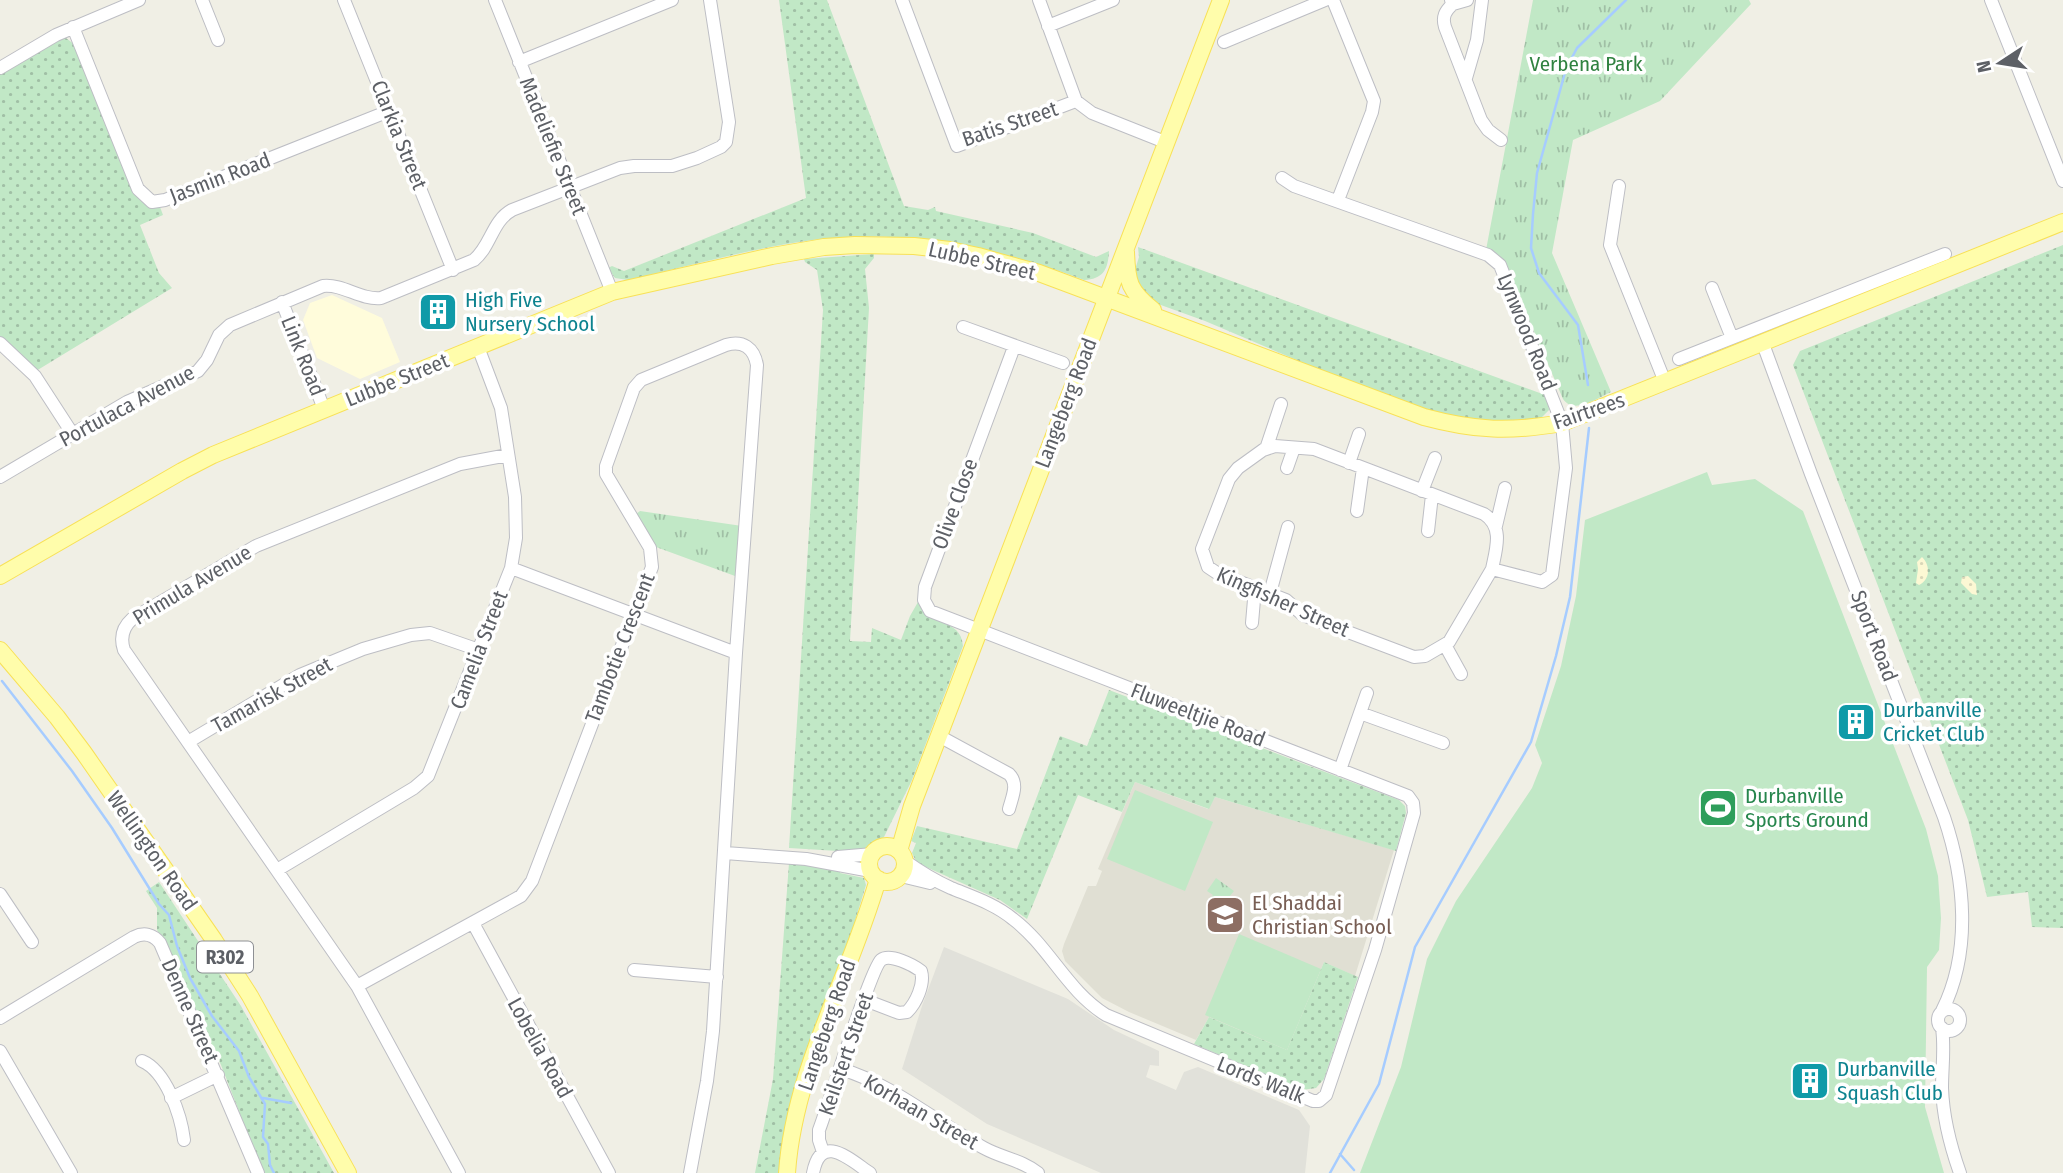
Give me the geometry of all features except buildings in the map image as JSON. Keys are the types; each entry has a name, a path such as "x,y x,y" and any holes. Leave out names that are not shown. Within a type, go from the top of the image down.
{"main road":[{"name":"Langeberg Road","path":"788,1173 789,1150 806,1078 1221,0"},
{"name":"Fairtrees","path":"1105,298 1399,408 1446,423 1502,430 1562,423 1763,344 1882,287 2063,222"},
{"name":"Lubbe Street","path":"0,576 197,463 612,292 804,250 885,244 978,256 1105,298"},
{"path":"1126,246 1130,288 1163,318"},
{"name":"Wellington Road","path":"0,650 84,753 214,940 250,996 348,1173"}],"street":[{"path":"0,68 73,27 139,0"},
{"path":"202,0 218,40"},
{"name":"Clarkia Street","path":"344,0 453,270"},
{"name":"Madeliefie Street","path":"495,0 612,292"},
{"path":"519,62 672,0"},
{"name":"Portulaca Avenue","path":"0,477 127,402 198,371 224,329 236,321 329,285 366,297 381,298 453,270 478,256 505,214 548,195 626,167 678,165 721,147 726,142 729,122 710,0"},
{"name":"Batis Street","path":"902,0 957,146 1076,101 1092,113 1165,142"},
{"path":"1039,0 1076,101"},
{"path":"1048,26 1113,0"},
{"path":"1224,42 1325,0"},
{"path":"1333,0 1374,101 1338,200"},
{"path":"1467,0 1452,2 1445,13 1444,23 1484,125 1501,140"},
{"path":"1466,78 1477,40 1482,0"},
{"path":"1990,0 2063,181"},
{"name":"Jasmin Road","path":"73,27 138,189 152,202 165,200 389,111"},
{"name":"Lynwood Road","path":"1282,178 1294,186 1488,255 1496,260 1503,271 1562,423 1566,468 1552,575 1546,581 1539,581 1492,569"},
{"path":"1619,186 1609,245 1665,382"},
{"path":"1679,359 1882,287 1945,254"},
{"path":"1712,288 1732,338"},
{"name":"Link Road","path":"282,302 324,409"},
{"path":"963,327 1063,363"},
{"path":"0,343 35,376 72,433"},
{"name":"Tambotie Crescent","path":"358,986 521,896 532,881 652,567 652,553 608,481 606,470 634,388 645,377 726,345 743,344 752,351 757,365 747,530 736,653 717,977 709,1065 690,1173"},
{"name":"Sport Road","path":"1763,344 1815,486 1951,836 1962,902 1956,1011"},
{"name":"Camelia Street","path":"277,870 414,788 428,776 511,568 516,538 515,497 500,408 478,347"},
{"name":"Olive Close","path":"979,632 933,614 926,606 923,594 1014,347"},
{"path":"1266,449 1281,404"},
{"path":"1349,463 1359,434"},
{"path":"1266,449 1275,446 1314,449 1484,514 1496,526"},
{"path":"1287,468 1294,448"},
{"name":"Kingfisher Street","path":"1266,449 1232,473 1202,549 1205,562 1211,570 1286,600 1303,615 1414,657 1425,656 1445,645"},
{"name":"Primula Avenue","path":"358,986 124,650 123,631 132,619 256,546 452,467 508,455"},
{"path":"1428,531 1427,493 1435,458"},
{"path":"1357,511 1363,468"},
{"path":"1461,674 1445,645 1492,569 1498,534 1496,526 1505,488"},
{"path":"1270,593 1288,527"},
{"path":"511,568 736,653"},
{"path":"1252,623 1255,588"},
{"name":"Fluweeltjie Road","path":"979,632 1408,796 1413,803"},
{"name":"Tamarisk Street","path":"188,742 300,675 363,649 411,635 430,633 479,650"},
{"path":"1340,770 1367,693"},
{"path":"1360,713 1443,743"},
{"path":"939,736 1013,778 1015,788 1009,809"},
{"name":"Lords Walk","path":"888,865 988,902 1016,920 1077,992 1106,1015 1306,1100 1319,1101 1326,1095 1376,950 1414,813 1413,803"},
{"path":"725,853 888,865"},
{"path":"0,894 32,942"},
{"name":"Lobelia Road","path":"472,923 608,1173"},
{"name":"Denne Street","path":"0,1018 134,937 148,934 160,943 258,1173"},
{"name":"Keilstert Street","path":"823,1152 819,1130 877,965 883,959 891,958 921,971 923,980 913,1006 907,1012 902,1014 865,1000"},
{"path":"634,970 717,977"},
{"name":"Sport Road","path":"1942,1011 1956,975"},
{"path":"358,986 459,1173"},
{"path":"1948,1029 1938,1020 1942,1011 1951,1009 1956,1011 1960,1021 1948,1029 1942,1072 1949,1142 1960,1173"},
{"path":"0,1051 71,1173"},
{"path":"142,1061 155,1068 171,1098 181,1122 184,1140"},
{"name":"Korhaan Street","path":"841,1069 880,1083 983,1148 1019,1162 1038,1173"},
{"path":"171,1098 218,1075"},
{"path":"813,1173 817,1158 823,1152 831,1150 870,1173"}],"shaded area":[{"path":"332,295 382,318 400,362 360,379 317,358 303,320 310,303"},
{"name":"El Shaddai Christian School","path":"1135,782 1208,809 1215,797 1394,850 1355,976 1324,962 1287,1050 1209,1017 1196,1040 1102,998 1065,961 1062,951 1064,944 1088,886 1096,886 1102,871 1098,869"},
{"path":"944,947 1068,999 1114,1030 1159,1051 1159,1066 1150,1065 1146,1077 1176,1090 1184,1072 1198,1067 1299,1110 1310,1126 1305,1173 1101,1173 987,1124 902,1069"}],"green space":[{"path":"779,0 827,0 904,206 928,210 935,207 936,211 1033,233 1096,257 1109,251 1104,272 1096,278 1084,280 1023,260 960,245 896,237 864,237 781,245 628,280 615,278 608,268 612,266 624,271 806,198"},
{"name":"Verbena Park","path":"1533,0 1749,0 1751,4 1660,101 1573,140 1552,253 1611,392 1593,401 1573,406 1563,399 1506,266 1486,250"},
{"path":"59,38 66,38 75,45 153,207 160,207 163,215 140,225 159,273 172,288 36,371 0,336 0,73"},
{"path":"2063,245 2063,928 2032,927 2028,892 1987,897 1968,820 1793,365 1800,351"},
{"path":"1138,247 1548,396 1549,410 1540,419 1482,421 1446,416 1365,389 1205,321 1147,300 1140,291 1134,273 1139,257"},
{"path":"874,254 865,269 869,308 850,641 871,642 872,628 901,640 918,602 929,616 957,631 963,646 912,780 884,837 865,849 838,851 789,848 823,310 817,270 804,259"},
{"name":"Durbanville Sports Ground","path":"1707,472 1712,485 1755,479 1803,511 1926,829 1938,876 1941,918 1939,950 1927,967 1925,1107 1944,1173 1360,1173 1401,1067 1427,959 1456,901 1532,788 1542,763 1535,745 1561,666 1576,596 1585,520"},
{"path":"640,511 742,526 735,576 656,547 636,514"},
{"path":"1109,690 1399,800 1405,806 1406,813 1396,851 1215,797 1209,809 1135,782 1122,812 1078,795 1027,919 1000,900 917,863 912,853 916,843 911,841 917,826 1017,849 1060,736 1087,746"},
{"path":"1135,790 1213,822 1185,891 1107,859"},
{"path":"789,863 840,871 864,878 866,885 855,921 857,925 792,1102 779,1173 755,1173 773,1079"},
{"path":"1216,878 1234,891 1221,907 1210,899 1213,895 1207,891"},
{"path":"159,882 241,1006 334,1173 263,1173 221,1065 157,930 157,908 146,891"},
{"path":"1239,934 1321,969 1287,1050 1205,1015"},
{"path":"1324,962 1358,977 1324,1079 1316,1088 1302,1090 1194,1044 1209,1017 1287,1050"}],"sand":[{"path":"1922,557 1928,572 1923,583 1919,585 1916,583 1917,562"},
{"path":"1968,576 1976,584 1977,595 1972,594 1961,583 1962,577"}],"waterway":[{"path":"1588,385 1578,325 1539,273 1531,248 1537,173 1566,69 1577,48 1626,0"},
{"path":"1330,1173 1379,1084 1415,947 1531,742 1570,597 1589,428"},
{"path":"2,681 72,771 112,828 159,904 169,915 177,946 190,978 212,1016 239,1051 249,1077 265,1104 263,1137 268,1144 270,1165 274,1173"},
{"path":"263,1098 291,1103"},
{"path":"1340,1154 1354,1170"}],"place":[{"name":"High Five Nursery School","path":"438,312"},
{"name":"Durbanville Cricket Club","path":"1856,722"},
{"name":"Durbanville Sports Ground","path":"1718,808"},
{"name":"El Shaddai Christian School","path":"1225,915"},
{"name":"Durbanville Squash Club","path":"1810,1081"}]}
